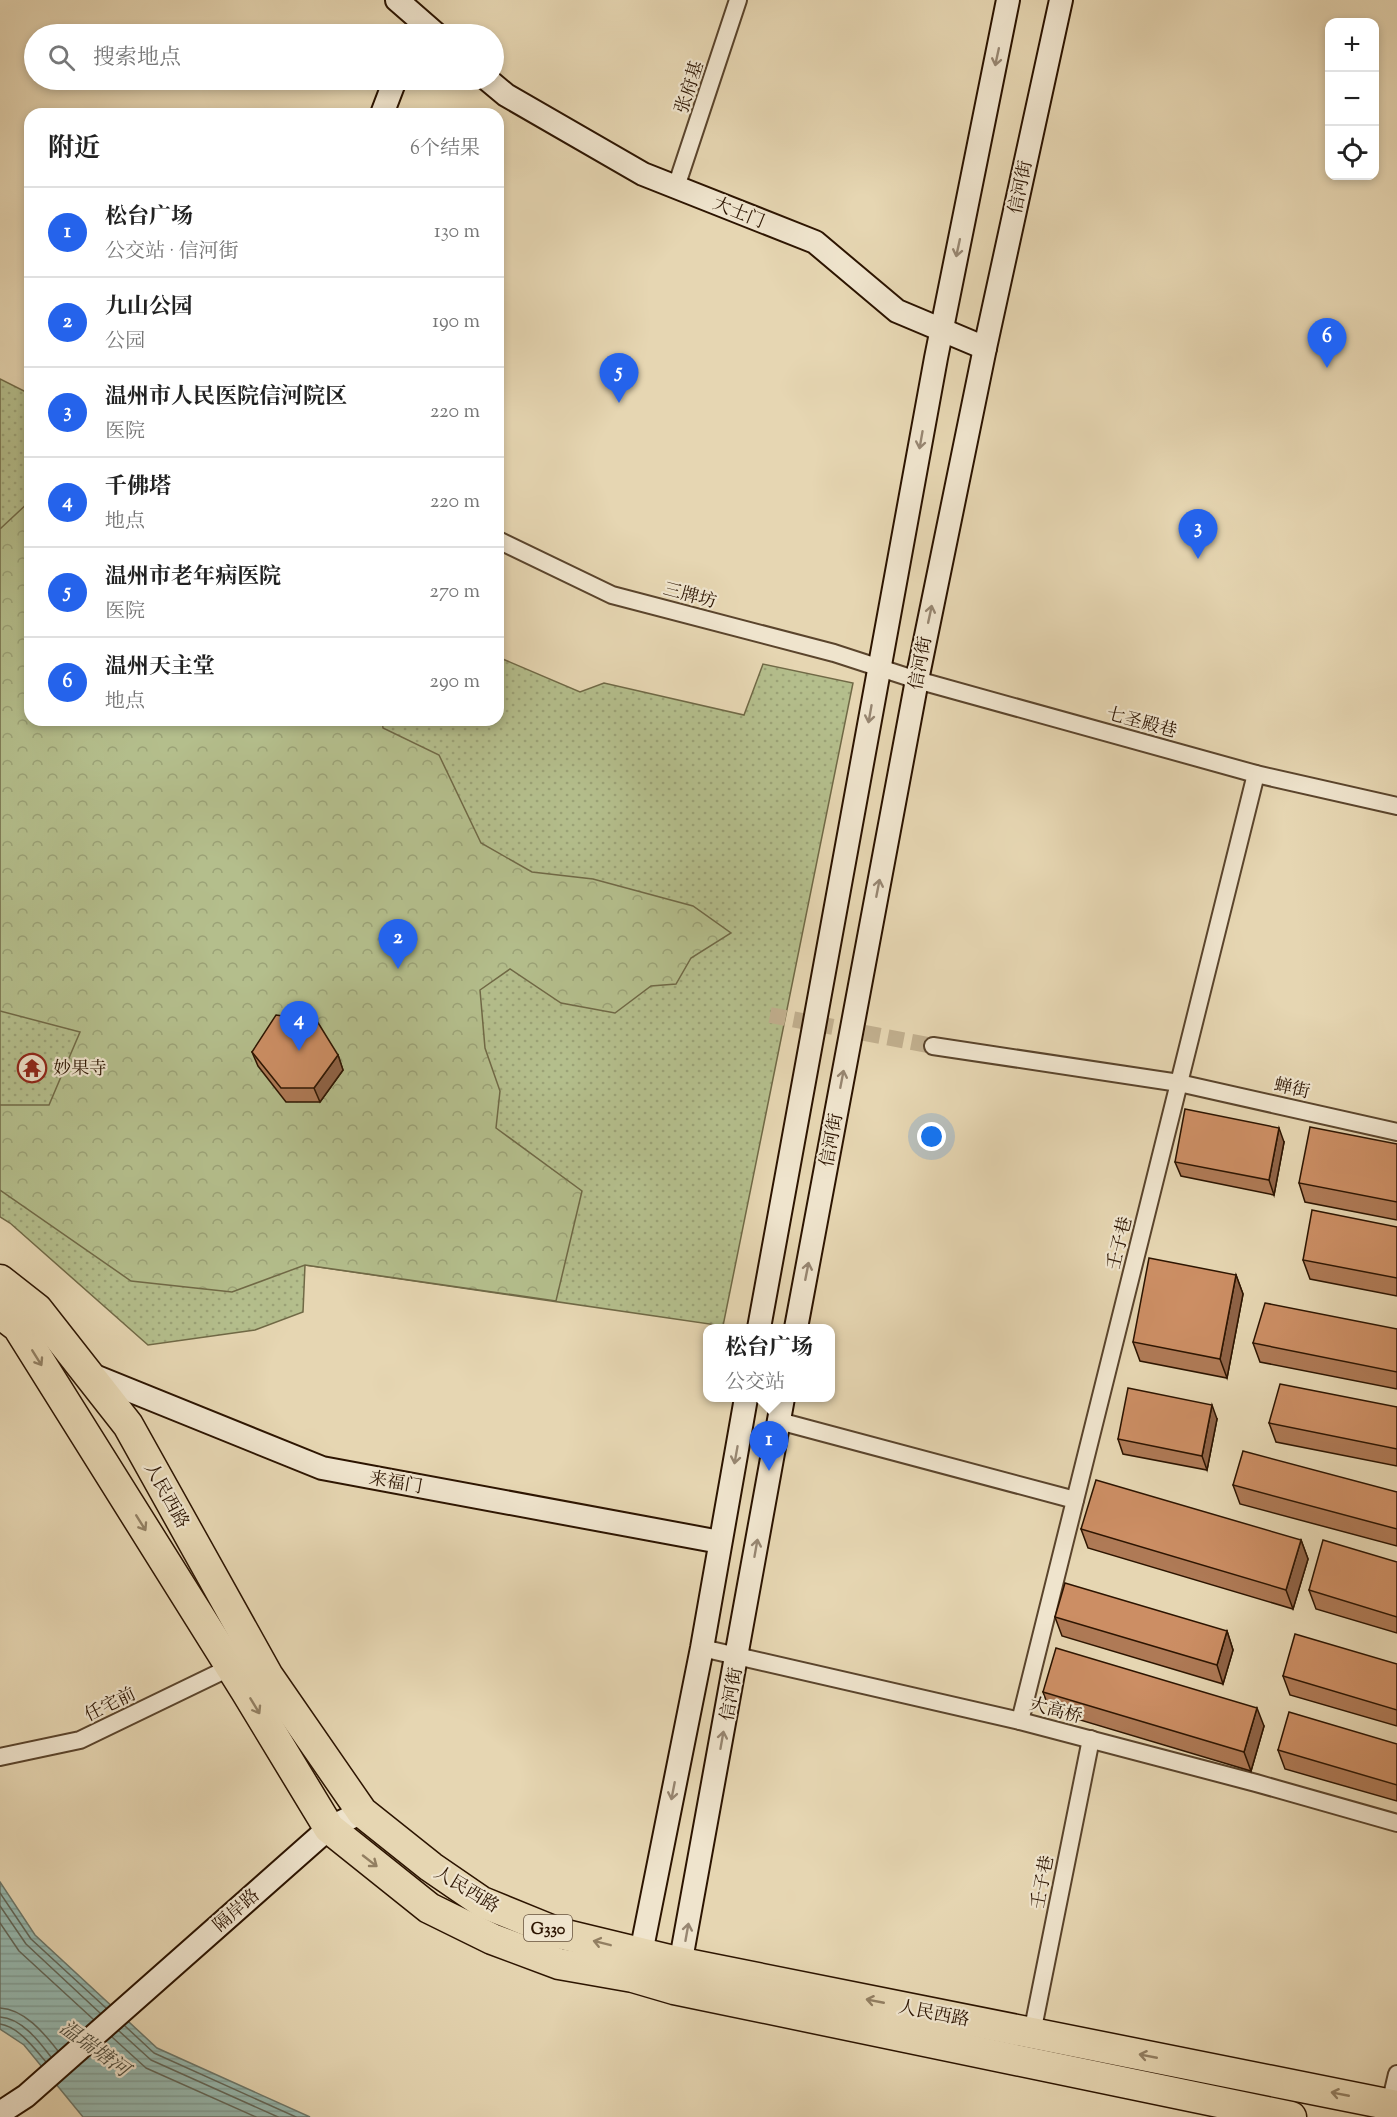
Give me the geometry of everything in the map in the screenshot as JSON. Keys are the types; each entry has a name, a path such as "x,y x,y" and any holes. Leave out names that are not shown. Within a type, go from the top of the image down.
{"highway":[{"name":"人民西路","path":"0,1280 37,1309 128,1425 268,1676 362,1812 431,1867 482,1902 637,1965 678,1976 1291,2117"},
{"name":"人民西路","path":"0,1313 18,1327 231,1666 329,1828 429,1908 492,1939 559,1964 637,1965"},
{"name":"人民西路","path":"678,1976 1032,2032 1394,2105"}],"main road":[{"path":"397,0 420,18"},
{"name":"信河街","path":"760,1324 941,331 1008,0"},
{"name":"信河街","path":"797,1324 917,680 984,348 1061,0"},
{"path":"384,108 391,90"},
{"name":"大士门","path":"500,90 633,168 815,242 897,312 984,348"},
{"name":"来福门","path":"86,1372 322,1468 720,1542"},
{"name":"信河街","path":"637,1965 702,1648 745,1402"},
{"name":"信河街","path":"678,1976 782,1402"},
{"name":"隔岸路","path":"0,2113 26,2096 329,1828 362,1812"}],"street":[{"name":"张府基","path":"676,187 738,0"},
{"name":"三牌坊","path":"504,543 612,595 834,653 879,668"},
{"name":"七圣殿巷","path":"879,668 1256,774 1397,806"},
{"name":"壬子巷","path":"1020,1721 1256,774"},
{"name":"蝉街","path":"933,1046 1179,1083 1397,1132"},
{"path":"779,1421 1075,1500"},
{"name":"大高桥","path":"702,1648 1020,1721 1397,1823"},
{"name":"任宅前","path":"0,1757 80,1740 231,1666"},
{"name":"壬子巷","path":"1032,2032 1091,1739"},
{"path":"1394,2105 1397,2074"}],"green space":[{"path":"0,379 24,391 24,726 504,726 504,660 580,692 604,683 744,715 763,664 853,683 723,1324 709,1324 305,1265 303,1312 255,1330 148,1345 10,1223 0,1217"},
{"path":"24,507 24,726 383,726 439,755 481,843 532,872 593,879 693,906 731,933 691,958 676,984 651,986 615,1013 561,1003 510,969 480,990 485,1048 500,1091 496,1128 582,1191 556,1301 305,1265 232,1292 131,1281 0,1190 0,1105 49,1105 80,1032 0,1011 0,529"}],"water":[{"name":"温瑞塘河","path":"0,1882 35,1935 157,2048 310,2117 83,2117 24,2045 0,2029"}],"building":[{"path":"276,1015 317,1021 338,1055 314,1088 281,1088 252,1052"},
{"path":"1185,1109 1279,1128 1269,1180 1175,1162"},
{"path":"1310,1127 1397,1144 1397,1202 1299,1183"},
{"path":"1312,1210 1397,1227 1397,1278 1303,1260"},
{"path":"1149,1258 1236,1275 1220,1359 1133,1342"},
{"path":"1265,1303 1397,1329 1397,1372 1253,1343"},
{"path":"1280,1384 1397,1407 1397,1449 1269,1423"},
{"path":"1128,1388 1212,1405 1202,1456 1118,1439"},
{"path":"1243,1451 1397,1492 1397,1529 1233,1485"},
{"path":"1096,1480 1301,1540 1286,1590 1081,1529"},
{"path":"1323,1540 1397,1562 1397,1617 1309,1590"},
{"path":"1065,1583 1227,1631 1217,1665 1055,1617"},
{"path":"1295,1634 1397,1664 1397,1710 1283,1676"},
{"path":"1056,1648 1257,1708 1244,1752 1043,1692"},
{"path":"1289,1712 1397,1744 1397,1785 1278,1750"}],"tunnel":[{"path":"770,1015 933,1046"}],"place":[{"name":"温州天主堂","path":"1327,368"},
{"name":"温州市老年病医院","path":"619,403"},
{"name":"温州市人民医院信河院区","path":"1198,559"},
{"name":"九山公园","path":"398,969"},
{"name":"千佛塔","path":"299,1051"},
{"name":"妙果寺","path":"32,1068"},
{"name":"松台广场","path":"769,1471"}]}
